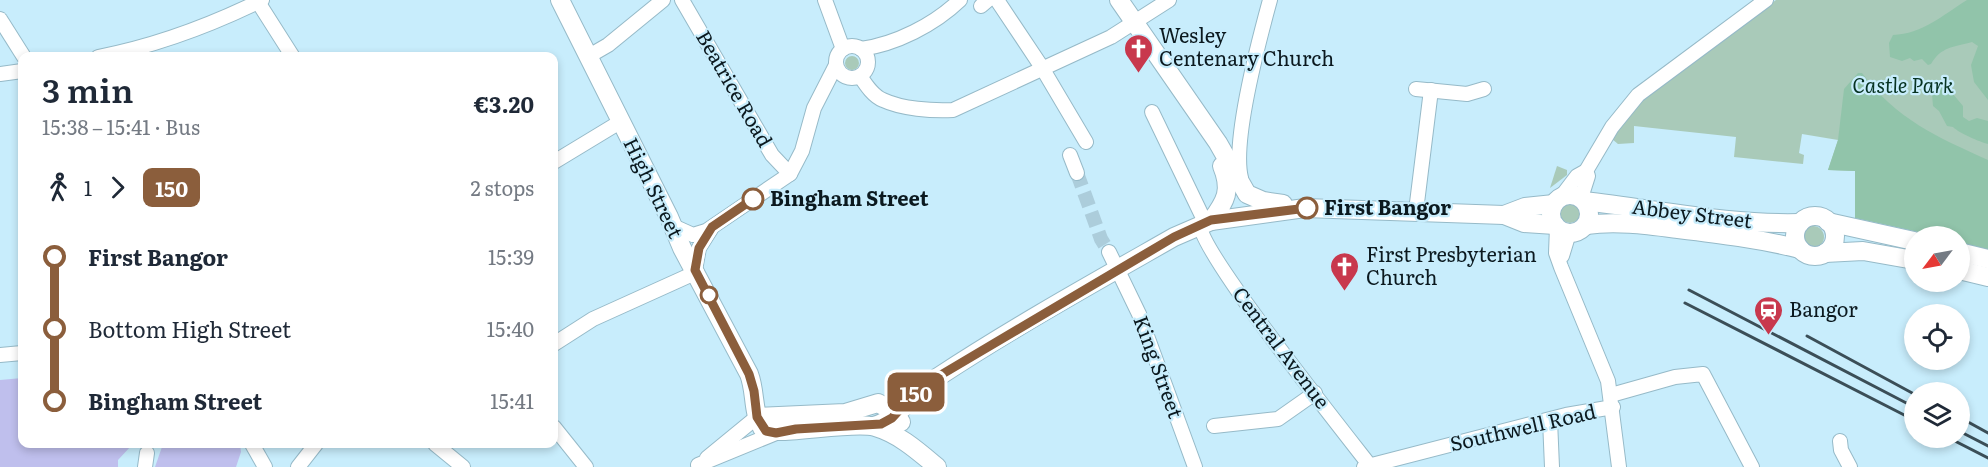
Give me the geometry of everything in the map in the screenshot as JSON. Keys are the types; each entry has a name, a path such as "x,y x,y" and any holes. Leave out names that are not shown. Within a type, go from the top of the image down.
{"main road":[{"path":"1119,0 1213,137 1244,189 1255,199 1305,208 1503,215 1524,223 1578,231 1586,225 1589,210 1583,199 1572,195 1503,215"},
{"name":"High Street","path":"565,2 620,122 751,379 757,417"},
{"path":"757,417 766,431 776,433 819,427 873,426 888,421 915,393 934,379 1117,269 1206,222 1225,202 1229,186 1213,137"},
{"name":"Abbey Street","path":"1583,199 1696,216 1777,224 1800,223"},
{"path":"1557,201 1551,215 1560,228"},
{"path":"1206,222 1305,208"},
{"path":"1904,239 1812,217 1800,223 1796,233 1800,249 1810,255 1863,251 1904,258"},
{"name":"Abbey Street","path":"1586,225 1610,222 1653,226 1774,242 1800,249"},
{"path":"1825,253 1835,238 1828,222"},
{"path":"1970,255 1988,259"},
{"path":"1970,273 1988,277"},
{"path":"757,417 845,413 878,403 896,414 914,446"},
{"path":"873,426 914,446 937,467"}],"street":[{"path":"589,56 615,39 663,0"},
{"name":"Beatrice Road","path":"682,0 772,154 790,174"},
{"path":"825,0 843,49"},
{"path":"673,226 693,235 712,227 790,174 802,152 814,108 837,65 837,57 843,49 850,46 861,48 878,46 912,32 946,13 960,0"},
{"path":"997,0 1043,70 1086,142"},
{"path":"860,76 873,94 882,100 944,110 969,104 1134,24 1169,0"},
{"path":"1244,189 1239,170 1241,133 1270,0"},
{"path":"1557,201 1577,177 1586,171 1612,127 1638,95 1766,0"},
{"path":"138,52 260,1 290,52"},
{"path":"0,19 21,52"},
{"path":"837,65 845,77 860,76 867,70 868,61 861,48"},
{"path":"0,74 18,71"},
{"path":"1416,89 1467,94 1484,89"},
{"path":"1416,211 1431,90"},
{"name":"Central Avenue","path":"1152,112 1206,222 1200,231 1221,268 1368,466"},
{"path":"558,160 620,122"},
{"path":"1213,137 1232,140 1241,133"},
{"path":"1070,155 1077,173"},
{"path":"1583,199 1588,176 1586,171"},
{"path":"558,342 600,316 653,294 696,271 699,248 712,227"},
{"path":"1560,228 1561,267 1608,381 1619,467"},
{"name":"King Street","path":"1109,252 1154,351 1195,467"},
{"path":"0,355 18,353"},
{"name":"Southwell Road","path":"1368,466 1550,420 1675,377 1703,374 1752,467"},
{"path":"1214,426 1278,419 1315,393"},
{"path":"703,465 757,417"},
{"path":"1550,420 1552,467"},
{"path":"558,432 586,467"},
{"path":"703,465 776,433"},
{"path":"1840,441 1841,450 1850,467"},
{"path":"254,448 265,467"},
{"path":"298,467 313,448"},
{"path":"442,448 464,467"}],"green space":[{"name":"Castle Park","path":"1776,0 1988,0 1988,250 1970,245 1970,226 1904,227 1855,218 1855,171 1828,170 1838,140 1802,134 1799,153 1804,155 1803,164 1734,157 1736,137 1634,126 1634,143 1618,144 1612,139 1643,97"},
{"path":"1967,0 1988,0 1988,100 1974,82 1971,65 1978,46 1972,42 1943,51 1928,65 1922,59 1914,61 1910,58 1902,61 1890,57 1889,43 1893,35 1904,34 1923,27"},
{"path":"849,56 855,56 859,63 855,70 849,70 845,66 845,60"},
{"path":"1858,73 1862,73 1875,89 1903,115 1952,143 1988,160 1988,250 1970,245 1970,226 1904,226 1904,229 1855,218 1855,171 1828,170 1838,140 1844,89"},
{"path":"1947,87 1963,106 1963,117 1969,121 1977,118 1988,121 1988,144 1947,126 1939,111 1933,106 1932,94 1937,88"},
{"path":"1557,166 1567,170 1567,175 1550,188"},
{"path":"1570,203 1577,206 1580,213 1577,220 1570,223 1563,220 1560,213 1563,206"},
{"path":"1813,226 1821,229 1824,237 1821,245 1813,248 1805,245 1802,237 1805,229"}],"water":[{"path":"18,378 18,448 129,448 118,460 118,467 0,467 0,380"},
{"path":"162,448 240,448 236,467 155,467"}],"tunnel":[{"path":"1077,173 1101,239 1109,252"}],"railway":[{"path":"1689,290 1904,402"},
{"path":"1685,303 1904,415"},
{"path":"1807,336 1904,389"},
{"path":"1970,423 1988,433"},
{"path":"1970,437 1988,446"},
{"path":"1968,448 1988,458"}],"bus line":[{"name":"150","path":"753,199 712,227 699,248 695,270 751,379 755,411 762,428 776,433 819,427 873,426 888,421 915,393 934,379 1057,304 1174,237 1211,220 1307,208"}],"place":[{"name":"Wesley Centenary Church","path":"1138,74"},
{"name":"Bingham Street","path":"753,199"},
{"name":"First Bangor","path":"1307,208"},
{"name":"First Presbyterian Church","path":"1345,292"},
{"name":"Bangor","path":"1768,336"}]}
